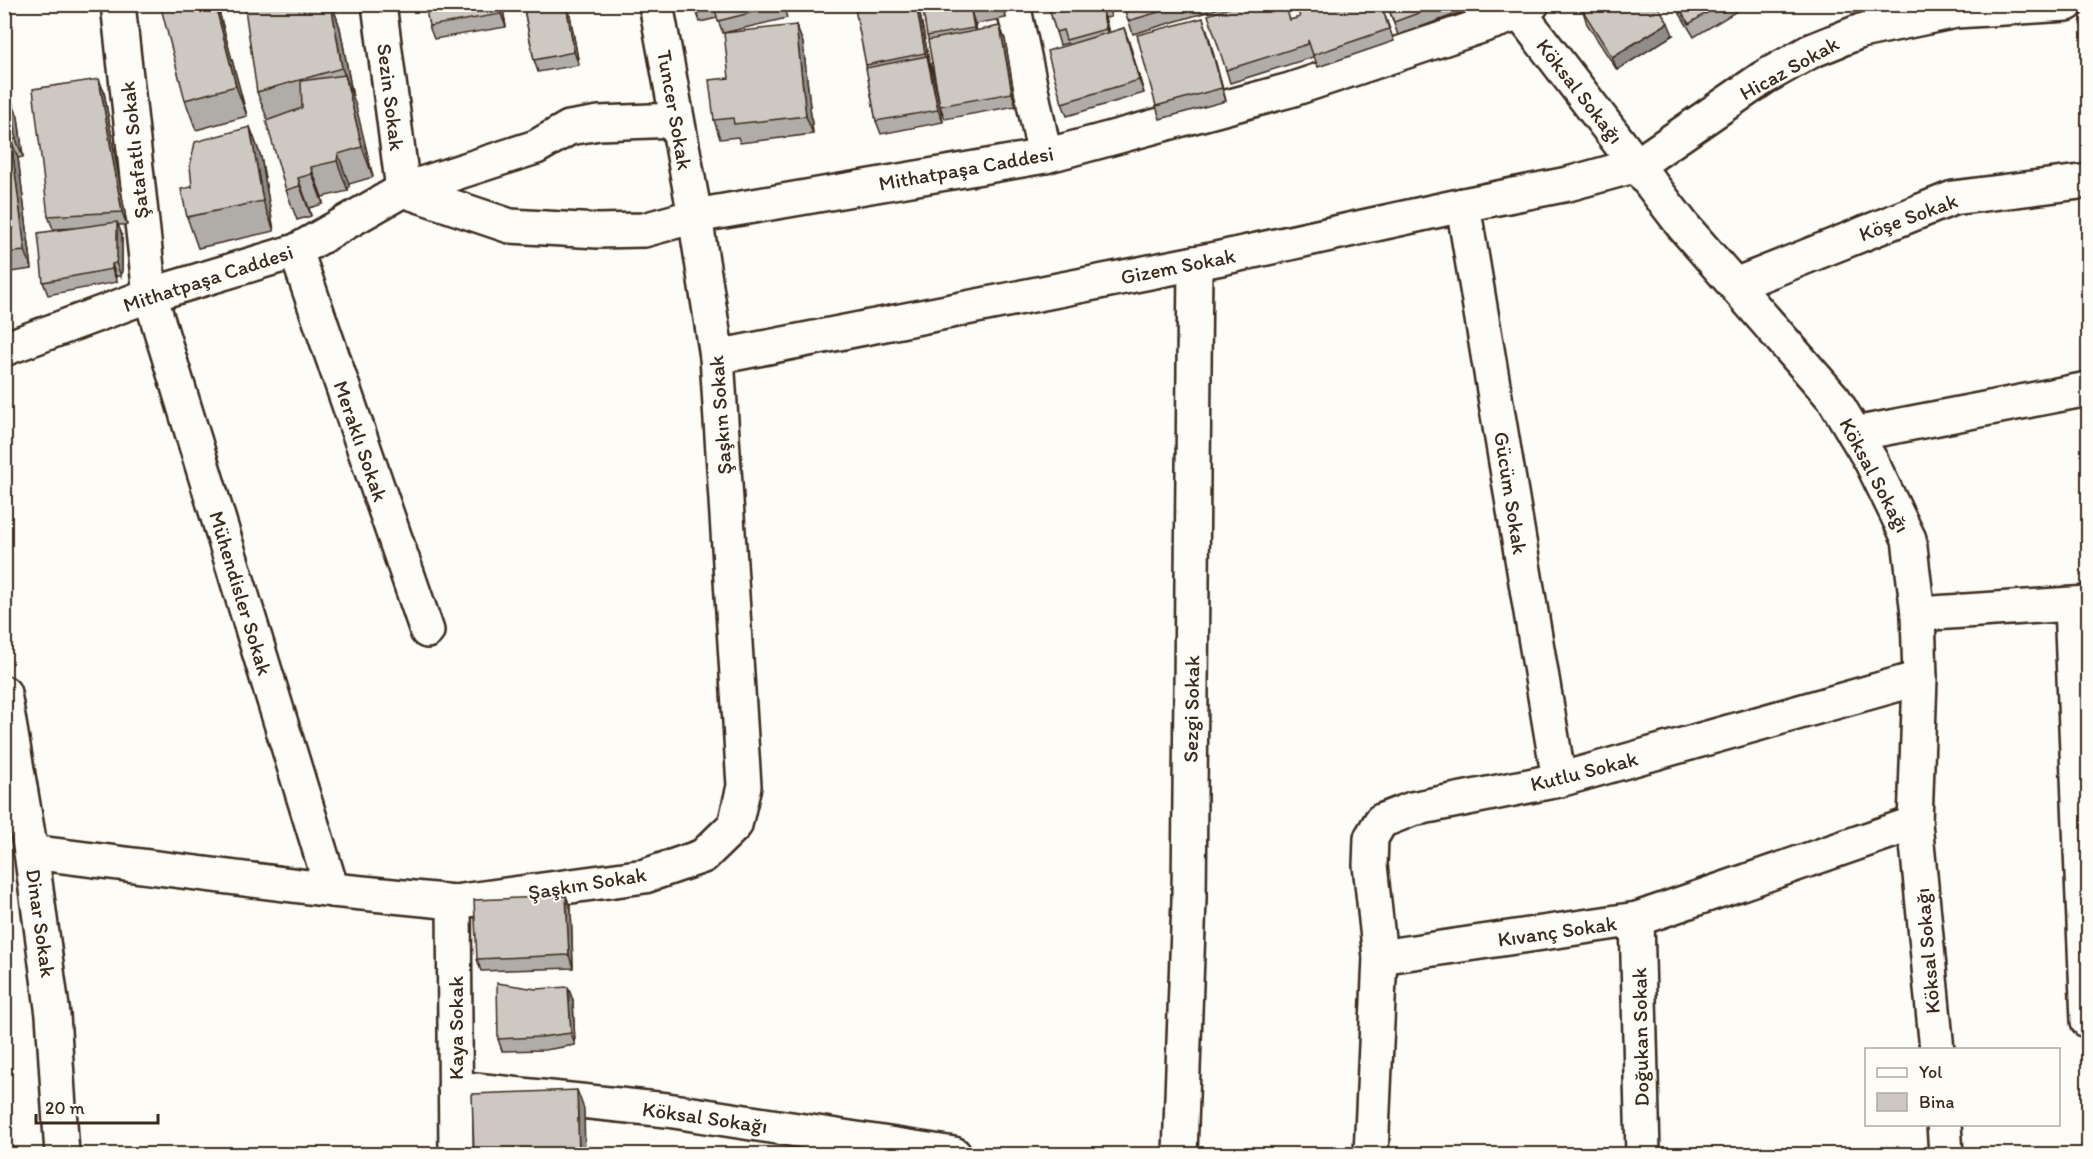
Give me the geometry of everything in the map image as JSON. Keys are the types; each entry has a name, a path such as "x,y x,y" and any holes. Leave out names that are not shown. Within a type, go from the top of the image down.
{"street":[{"name":"Şatafatlı Sokak","path":"118,4 150,295"},
{"name":"Sezin Sokak","path":"379,4 403,190"},
{"name":"Tuncer Sokak","path":"656,4 695,216"},
{"path":"1013,4 1045,156"},
{"name":"Hicaz Sokak","path":"1636,165 1763,78 1811,51 1861,31 1956,11 2067,4"},
{"name":"Mithatpaşa Caddesi","path":"403,190 510,226 598,231 644,230 695,216 1045,156 1290,90 1521,7"},
{"name":"Köksal Sokağı","path":"1521,7 1684,227 1834,399 1870,461 1909,539 1918,614 1920,678 1915,823 1936,1048"},
{"name":"Mithatpaşa Caddesi","path":"4,349 150,295 296,251 403,190 536,147 569,128 599,123 677,120"},
{"name":"Gizem Sokak","path":"717,357 1195,263 1568,184 1636,165"},
{"name":"Köşe Sokak","path":"1735,285 1953,198 2088,181"},
{"name":"Gücüm Sokak","path":"1463,205 1559,780"},
{"name":"Şaşkın Sokak","path":"31,852 332,890 454,902 645,876 703,856 735,825 744,786 717,357 695,216"},
{"name":"Meraklı Sokak","path":"296,251 427,631"},
{"name":"Sezgi Sokak","path":"1180,1155 1189,899 1195,263"},
{"name":"Mühendisler Sokak","path":"150,295 332,890"},
{"path":"1855,434 2088,389"},
{"path":"1918,614 2080,604 2088,1021"},
{"name":"Kutlu Sokak","path":"1380,957 1371,865 1371,838 1381,821 1412,809 1559,780 1920,678"},
{"name":"Dinar Sokak","path":"6,701 31,852 53,1015 62,1155"},
{"name":"Kıvanç Sokak","path":"1380,957 1637,920 1915,823"},
{"name":"Kaya Sokak","path":"454,902 456,1155"},
{"name":"Doğukan Sokak","path":"1637,920 1643,1155"},
{"path":"1371,1155 1380,957"},
{"name":"Köksal Sokağı","path":"455,1088 667,1110 910,1151 954,1155"},
{"path":"1944,1126 1946,1155"}],"building":[{"path":"160,4 215,4 236,86 185,100"},
{"path":"278,4 331,4 342,68 257,92 245,9"},
{"path":"425,4 499,4 501,14 429,26"},
{"path":"523,4 566,4 574,52 534,60"},
{"path":"694,4 782,5 718,21 714,5 695,9"},
{"path":"854,4 916,4 925,53 866,65"},
{"path":"922,4 1001,5 971,11 974,28 927,36"},
{"path":"1048,4 1104,4 1101,5 1106,29 1066,40 1063,30 1056,32"},
{"path":"1123,4 1186,4 1128,21"},
{"path":"1240,4 1285,4 1290,20 1300,17 1296,4 1381,4 1389,29 1313,55 1308,40 1308,44 1226,70 1208,15"},
{"path":"1387,4 1443,4 1394,22"},
{"path":"1594,4 1657,4 1668,23 1612,57 1583,11"},
{"path":"1677,4 1721,4 1689,24"},
{"path":"1203,18 1222,88 1156,106 1137,35"},
{"path":"796,25 806,116 734,124 733,118 714,120 709,80 729,78 724,33"},
{"path":"1000,26 1012,93 940,106 928,40"},
{"path":"1124,28 1139,80 1062,103 1047,51"},
{"path":"927,56 938,110 876,121 866,68"},
{"path":"345,75 362,147 338,154 337,161 311,167 312,174 298,178 300,186 286,190 266,121 302,108 301,81"},
{"path":"99,79 122,212 48,216 33,89"},
{"path":"4,99 11,99 16,139 11,140 25,251 4,253"},
{"path":"250,127 263,201 187,217 181,189 192,187 190,166 195,142"},
{"path":"117,222 117,256 112,269 43,282 38,233"},
{"path":"566,896 569,955 477,959 474,900"},
{"path":"497,983 536,989 568,987 571,1033 498,1039"},
{"path":"577,1090 579,1155 474,1155 472,1094"}]}
